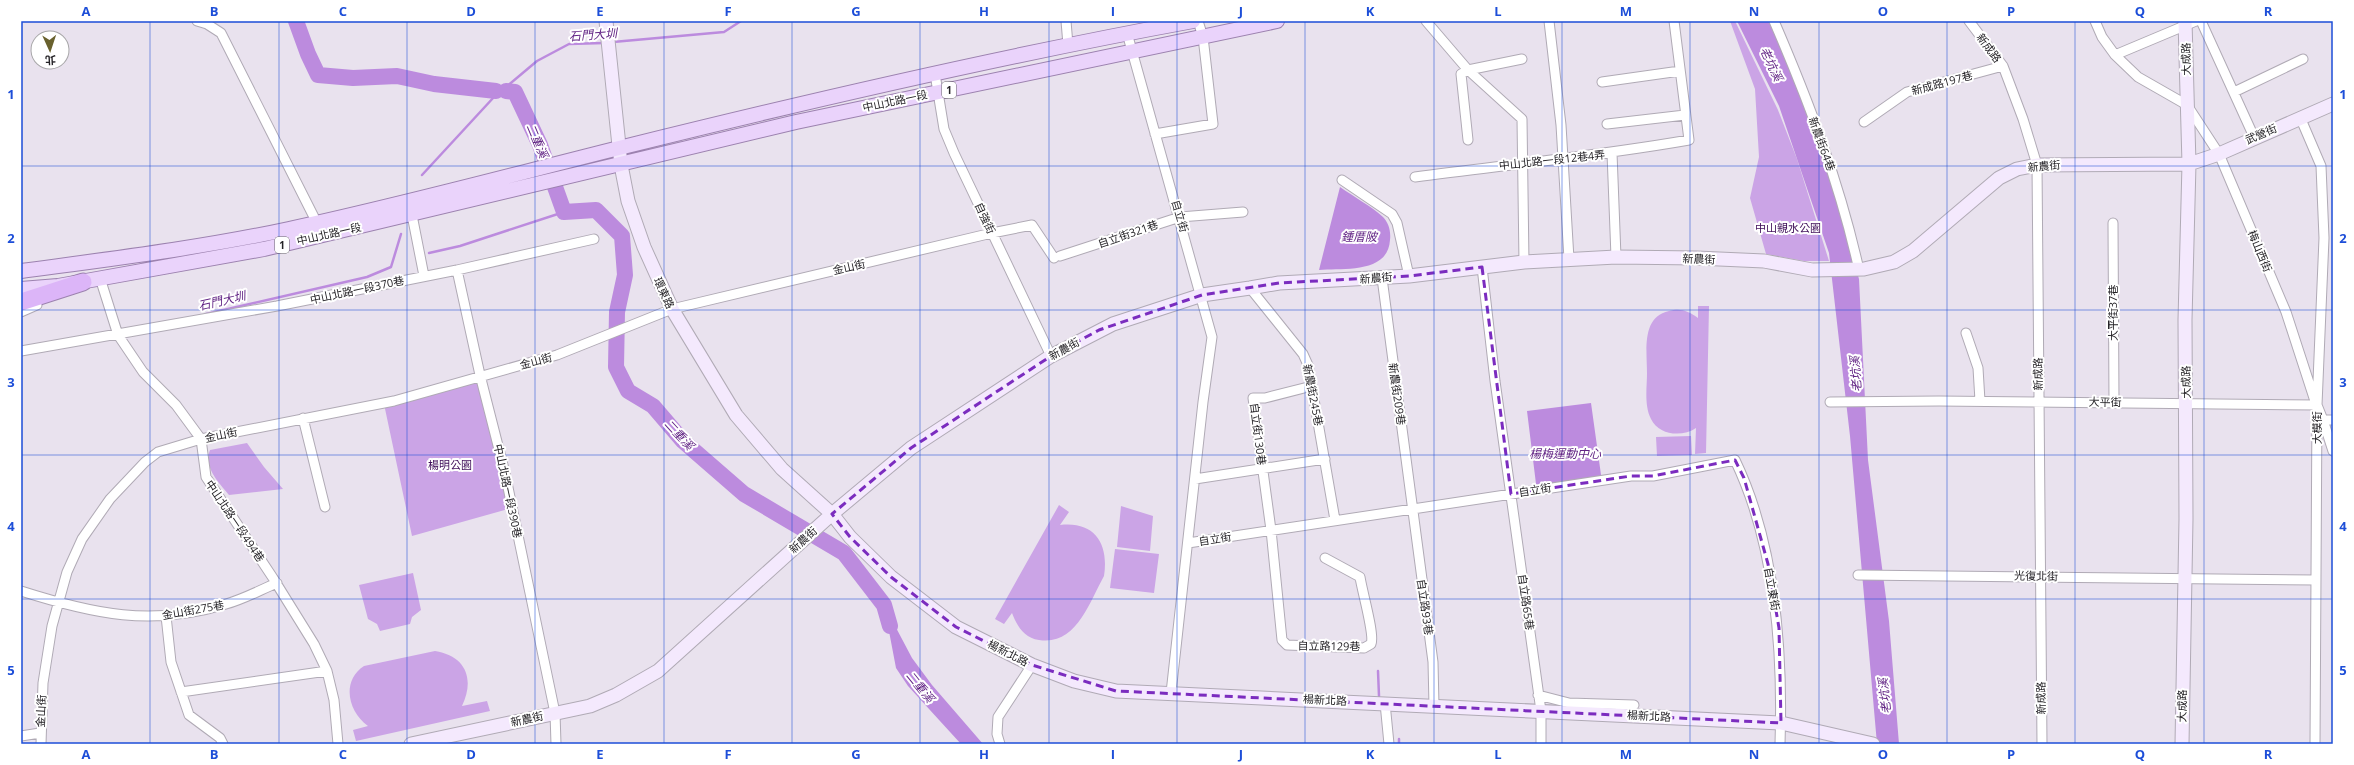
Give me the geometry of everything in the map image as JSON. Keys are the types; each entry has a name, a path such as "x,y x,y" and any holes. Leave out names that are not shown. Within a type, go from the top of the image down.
{"highway":[{"path":"21,302 83,282"}],"main road":[{"name":"中山北路一段","path":"21,271 216,242 318,222 443,194 534,169 784,108 1068,45 1193,21"},
{"name":"中山北路一段","path":"21,289 83,282 218,258 562,180 781,126 1278,21"},
{"path":"216,242 218,258"}],"street":[{"path":"198,21 207,24 221,34 318,222 320,236"},
{"path":"1066,21 1068,45"},
{"path":"1155,134 1213,124 1203,37 1198,21"},
{"path":"1426,21 1468,70 1522,119 1524,162 1524,262"},
{"path":"1550,21 1561,125 1561,158 1569,259"},
{"path":"1606,124 1685,115 1674,21"},
{"name":"新農街64巷","path":"1774,21 1822,142 1846,212 1860,270"},
{"name":"新成路","path":"1969,21 2003,66 2023,119 2036,165 2042,744"},
{"path":"2096,21 2102,37 2115,55 2138,77 2187,105"},
{"path":"2201,21 2254,138"},
{"path":"2115,55 2189,22"},
{"name":"大成路","path":"2182,744 2186,403 2185,320 2189,164 2187,105 2189,22"},
{"name":"環東路","path":"606,23 621,165 630,208 644,247 672,309 736,415 782,469 831,515"},
{"name":"自立街","path":"1127,33 1202,295 1205,316 1212,337 1188,543 1631,476 1652,476 1735,460"},
{"path":"1468,140 1461,74 1468,70 1522,59"},
{"path":"2234,92 2303,59"},
{"name":"新成路197巷","path":"1864,122 1907,92 2003,66"},
{"path":"1602,82 1680,71"},
{"name":"自強街","path":"934,74 944,129 1051,356"},
{"name":"武營街","path":"2189,164 2219,154 2300,117 2333,104"},
{"name":"梅山西街","path":"2187,105 2219,154 2286,312 2317,405"},
{"name":"中山北路一段12巷4弄","path":"1415,177 1524,162 1612,153 1689,140 1685,115"},
{"name":"大模街","path":"2300,117 2321,166 2324,238 2317,405 2316,744"},
{"path":"1612,153 1616,257"},
{"name":"新農街","path":"411,744 590,706 616,696 658,671 831,515 910,448 1051,356 1113,324 1202,295 1279,283 1409,276 1524,262 1616,257 1764,261 1812,270 1860,270 1894,262 1907,255 1999,178 2017,169 2036,165 2189,164"},
{"path":"1342,180 1392,214 1397,223 1409,276"},
{"name":"自立街321巷","path":"1057,257 1180,217 1243,212"},
{"path":"412,215 424,276"},
{"name":"大平街37巷","path":"2113,223 2114,403"},
{"name":"金山街","path":"41,744 40,733 43,683 58,603 67,572 82,539 110,499 145,462 158,452 201,440 303,418 394,401 480,375 557,355 601,339 672,309 992,233 1032,225 1057,257"},
{"name":"中山北路一段370巷","path":"21,351 117,331 277,306 457,270 594,239"},
{"name":"自立路65巷","path":"1482,267 1540,711 1541,744"},
{"name":"中山北路一段390巷","path":"457,270 480,375 505,472 555,713 556,744"},
{"name":"中山北路一段494巷","path":"100,278 117,331 143,372 176,405 201,440 206,477 298,616 327,671 334,700 338,744"},
{"name":"新農街209巷","path":"1382,278 1413,509"},
{"path":"21,312 83,282"},
{"name":"新農街245巷","path":"1250,288 1303,354 1308,365 1335,520"},
{"path":"1966,333 1978,368 1980,401"},
{"name":"自立街130巷","path":"1271,530 1262,470 1254,398 1265,398 1312,386"},
{"name":"大平街","path":"1830,402 1980,401 2317,405"},
{"path":"2317,405 2333,451"},
{"path":"303,418 325,506"},
{"path":"2323,420 2333,420"},
{"path":"1195,479 1262,470 1324,459"},
{"name":"自立東街","path":"1735,460 1744,478 1768,564 1779,628 1780,744"},
{"name":"自立路93巷","path":"1413,509 1433,662 1434,706"},
{"name":"楊新北路","path":"831,515 850,537 891,577 956,627 1032,665 1074,681 1116,692 1171,693 1781,723 1873,744"},
{"name":"自立路129巷","path":"1271,530 1282,640 1287,645 1364,648 1371,644 1373,633 1364,604 1360,577 1325,558"},
{"path":"1171,693 1188,543"},
{"name":"光復北街","path":"1861,574 2316,580"},
{"name":"金山街275巷","path":"21,591 58,603 114,615 166,616 227,604 277,583"},
{"path":"166,616 171,662 189,715 220,738 223,744"},
{"path":"1000,744 996,726 998,717 1032,665"},
{"path":"181,692 327,671"},
{"path":"1538,695 1569,702 1634,705"},
{"path":"1385,703 1390,744"},
{"path":"21,736 40,733"}],"highlighted area":[{"path":"1482,267 1511,494 1631,476 1653,476 1735,460 1744,478 1768,564 1779,628 1781,723 1116,691 1032,665 956,627 891,577 850,537 832,514 911,448 1051,356 1099,330 1202,295 1279,283 1409,276"}],"green space":[{"name":"中山親水公園","path":"1730,21 1735,21 1778,110 1797,159 1829,261 1804,261 1766,254 1750,198 1759,157 1755,89"},
{"path":"1698,306 1709,306 1706,453 1695,454 1696,428 1685,433 1678,434 1665,432 1660,429 1655,425 1649,414 1647,408 1646,390 1648,336 1650,327 1654,320 1660,314 1673,310 1688,312 1698,318"},
{"name":"楊明公園","path":"480,375 512,508 412,536 384,404"},
{"path":"1691,436 1692,455 1657,456 1656,437"},
{"path":"247,443 264,467 283,489 229,495 221,485 210,469 208,456 210,450"},
{"path":"1059,505 1069,512 1060,525 1082,527 1091,531 1097,537 1102,545 1104,554 1104,576 1087,610 1072,630 1063,636 1052,640 1039,640 1029,637 1022,631 1012,613 1004,624 995,619"},
{"path":"1121,506 1153,516 1150,551 1117,547"},
{"path":"1115,549 1159,554 1154,593 1110,588"},
{"path":"413,573 421,610 412,617 410,624 380,631 377,624 368,619 359,585"},
{"path":"435,651 454,658 461,663 465,670 468,687 462,706 487,701 490,711 356,741 353,730 368,726 356,713 350,696 352,680 357,672 364,666"}],"water":[{"name":"老坑溪","path":"1737,21 1770,21 1794,77 1825,159 1859,279 1868,460 1889,621 1899,744 1877,744 1850,436 1829,253 1779,106"},
{"name":"鍾厝陂","path":"1340,187 1385,219 1389,228 1390,240 1387,251 1381,259 1373,264 1351,269 1319,270"},
{"name":"楊梅運動中心","path":"1591,403 1602,482 1537,492 1527,411"},
{"path":"884,605 912,658 932,685 983,744 961,744 908,686 896,668"}],"waterway":[{"name":"二重溪","path":"296,21 308,54 318,75 353,78 397,76 434,84 496,91"},
{"name":"石門大圳","path":"613,42 724,32 741,21"},
{"name":"石門大圳","path":"422,175 494,97 537,61 569,44 604,43"},
{"name":"二重溪","path":"506,91 515,92 540,145 564,212 596,210 622,236 625,275 617,312 616,367 628,391 653,406 683,441 744,494 844,553 884,605 890,626"},
{"path":"429,253 460,246 564,212"},
{"name":"石門大圳","path":"206,314 367,277 391,267 401,234"},
{"path":"1378,671 1379,696"},
{"path":"1399,739 1399,744"}]}
